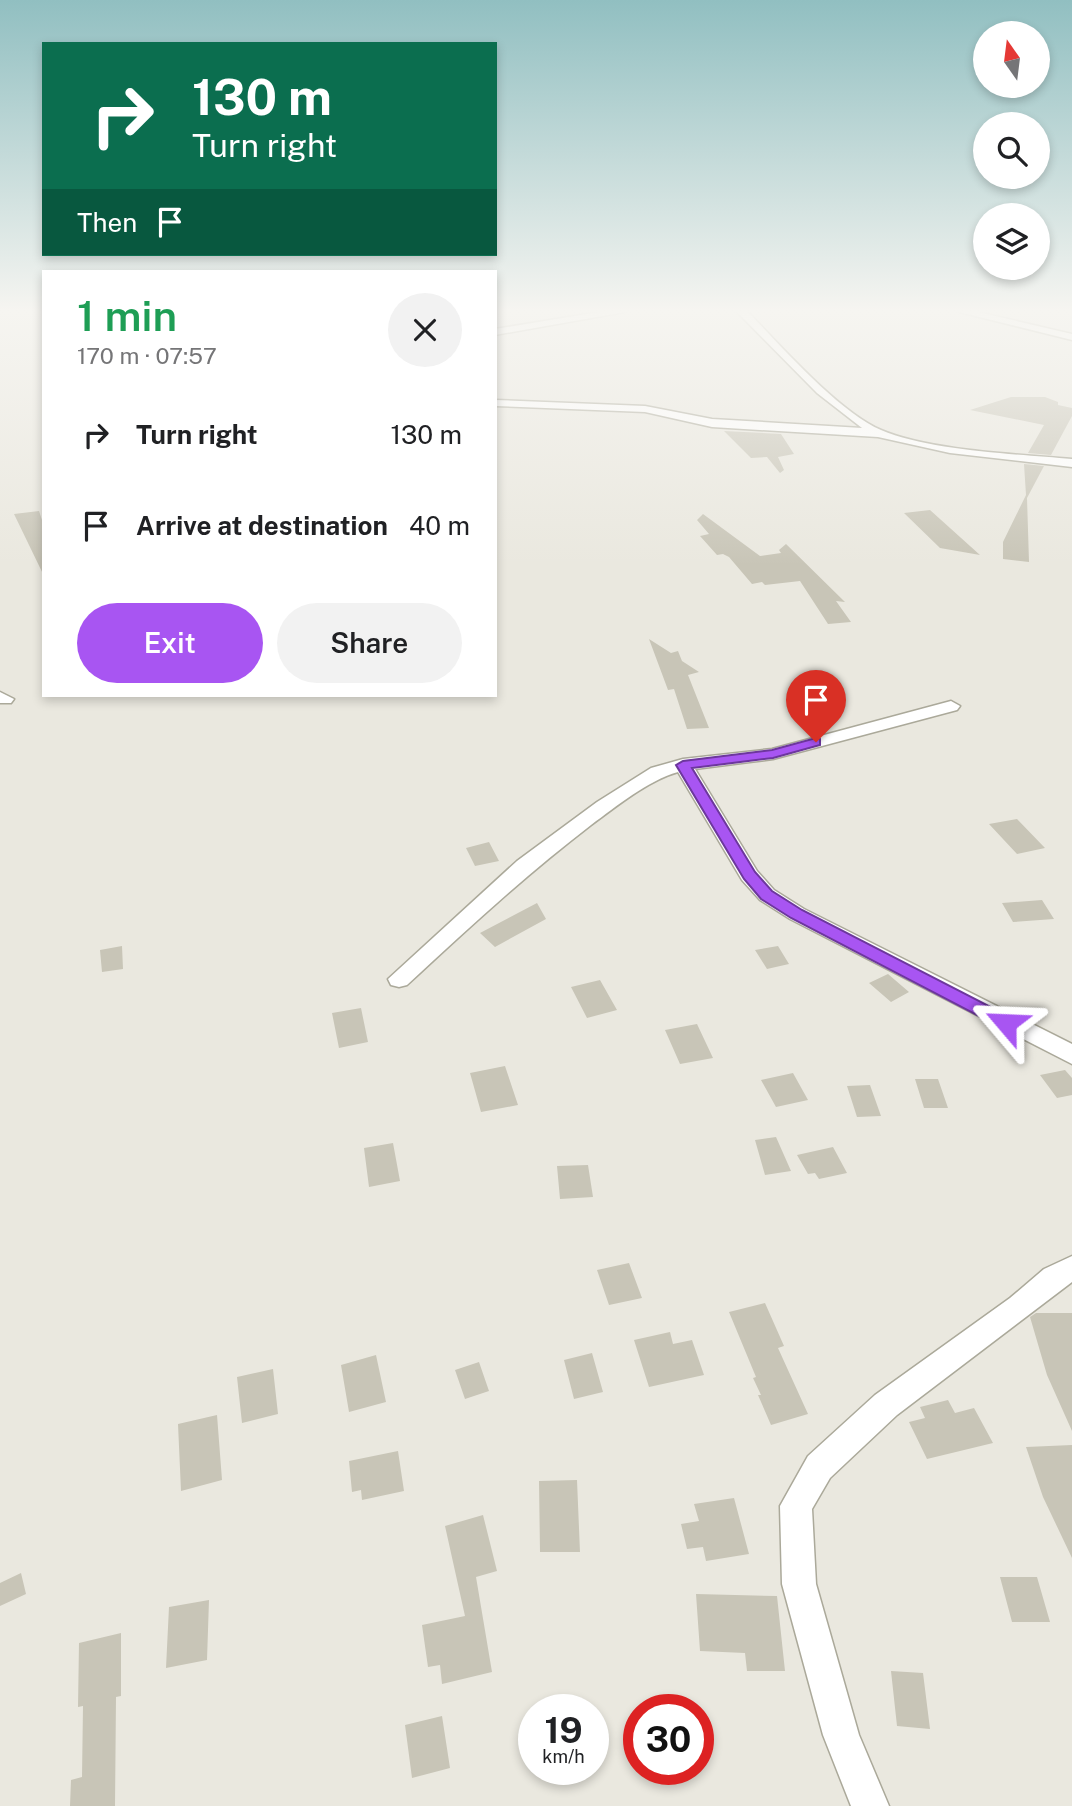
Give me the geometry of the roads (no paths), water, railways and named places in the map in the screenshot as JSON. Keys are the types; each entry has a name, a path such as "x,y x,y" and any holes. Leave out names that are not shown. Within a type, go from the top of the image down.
{"street":[{"path":"828,396 850,416 878,433"},
{"path":"497,403 645,409 695,421 878,433 974,452 1072,463"},
{"path":"399,979 524,866 638,782 658,772 683,765 773,754 951,706"},
{"path":"683,765 749,876 767,895 844,939 1072,1055"},
{"path":"870,1806 841,1735 799,1584 796,1506 818,1467 887,1405 1020,1307 1054,1278 1072,1268"}]}
